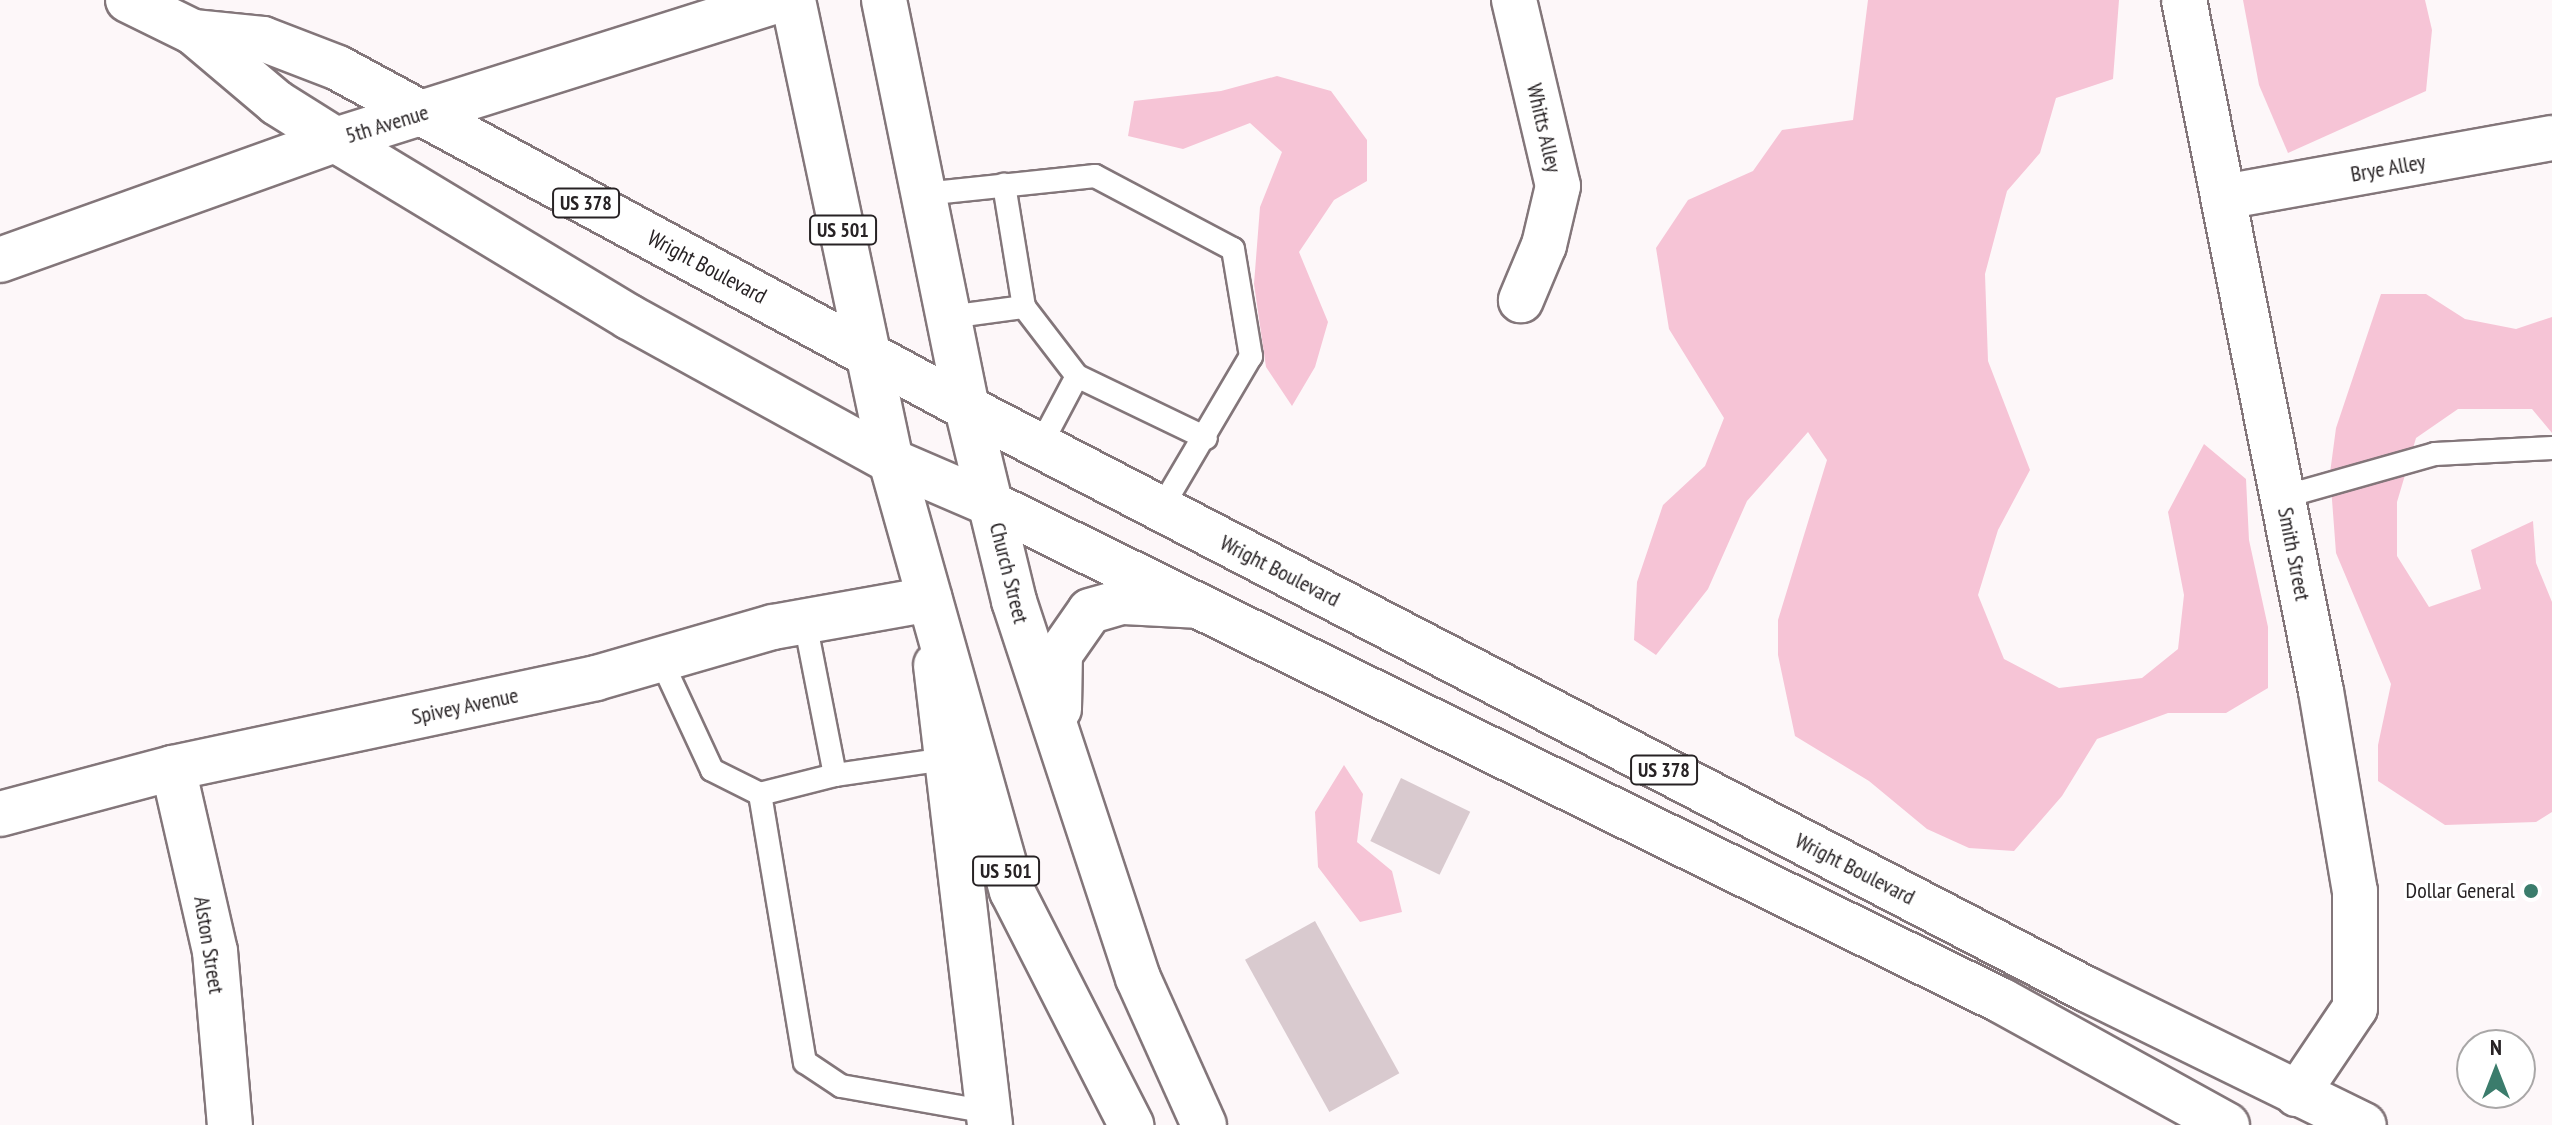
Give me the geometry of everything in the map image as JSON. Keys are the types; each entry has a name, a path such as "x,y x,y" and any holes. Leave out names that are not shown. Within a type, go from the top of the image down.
{"main road":[{"name":"Wright Boulevard","path":"128,0 193,32 277,103 335,140 629,317 891,461 991,504 2002,1001 2227,1125"},
{"name":"5th Avenue","path":"0,260 335,140 779,0"},
{"name":"US 501","path":"793,0 891,461 1012,891 1131,1125"},
{"name":"Church Street","path":"884,0 967,408 1014,601 1138,978 1204,1125"},
{"name":"Whitts Alley","path":"1514,0 1558,186 1544,245 1521,300"},
{"name":"Smith Street","path":"2184,0 2283,497 2355,891 2355,1008 2297,1094"},
{"name":"Wright Boulevard","path":"193,32 263,39 338,68 417,114 967,408 2297,1094 2364,1125"},
{"name":"Brye Alley","path":"2224,197 2552,138"},
{"name":"Spivey Avenue","path":"0,814 173,768 596,678 805,622 930,599"},
{"path":"930,599 989,1118"},
{"path":"1059,739 1060,654 1090,611 1122,602 1198,606"},
{"name":"Alston Street","path":"173,768 215,951 230,1125"}],"lane":[{"path":"924,194 1095,176 1233,249 1251,356 1206,438 1161,509"},
{"path":"1004,185 1024,307 1077,376 1206,438"},
{"path":"949,317 1024,307"},
{"path":"1040,446 1077,376"},
{"path":"2283,497 2435,454 2552,448"},
{"path":"805,622 835,775"},
{"path":"661,660 712,770 760,794 835,775 946,759"},
{"path":"760,794 805,1062 841,1086 989,1118"}],"shaded area":[{"path":"1868,0 2119,0 2113,79 2056,98 2040,153 2007,191 1985,274 1988,361 2030,470 1998,530 1978,595 2004,659 2059,688 2142,678 2178,649 2184,595 2168,512 2204,444 2246,479 2249,540 2268,627 2268,688 2226,713 2168,713 2097,739 2062,796 2014,851 1969,848 1927,829 1869,781 1795,736 1778,655 1778,620 1827,460 1808,432 1747,501 1708,589 1656,655 1634,640 1637,582 1663,505 1705,466 1724,418 1669,329 1656,248 1688,200 1753,171 1782,130 1853,120"},
{"path":"2243,0 2425,0 2432,30 2426,91 2288,153 2259,85"},
{"path":"1277,76 1331,91 1367,140 1367,181 1334,200 1299,252 1328,322 1315,367 1292,406 1266,367 1254,284 1260,207 1282,152 1250,123 1183,149 1128,136 1134,101 1221,91"},
{"path":"2381,294 2426,294 2465,319 2516,329 2552,317 2552,433 2532,409 2458,409 2416,438 2397,502 2397,556 2429,607 2481,589 2471,550 2533,521 2536,563 2552,602 2552,812 2536,822 2445,825 2378,781 2378,745 2391,684 2336,553 2330,473 2336,428"},
{"path":"1344,765 1363,794 1357,842 1392,871 1402,912 1360,922 1318,867 1315,812"}],"building":[{"path":"1401,778 1470,812 1440,875 1370,841"},
{"path":"1315,921 1399,1073 1329,1112 1245,960"}],"place":[{"name":"Dollar General","path":"2531,891"}]}
